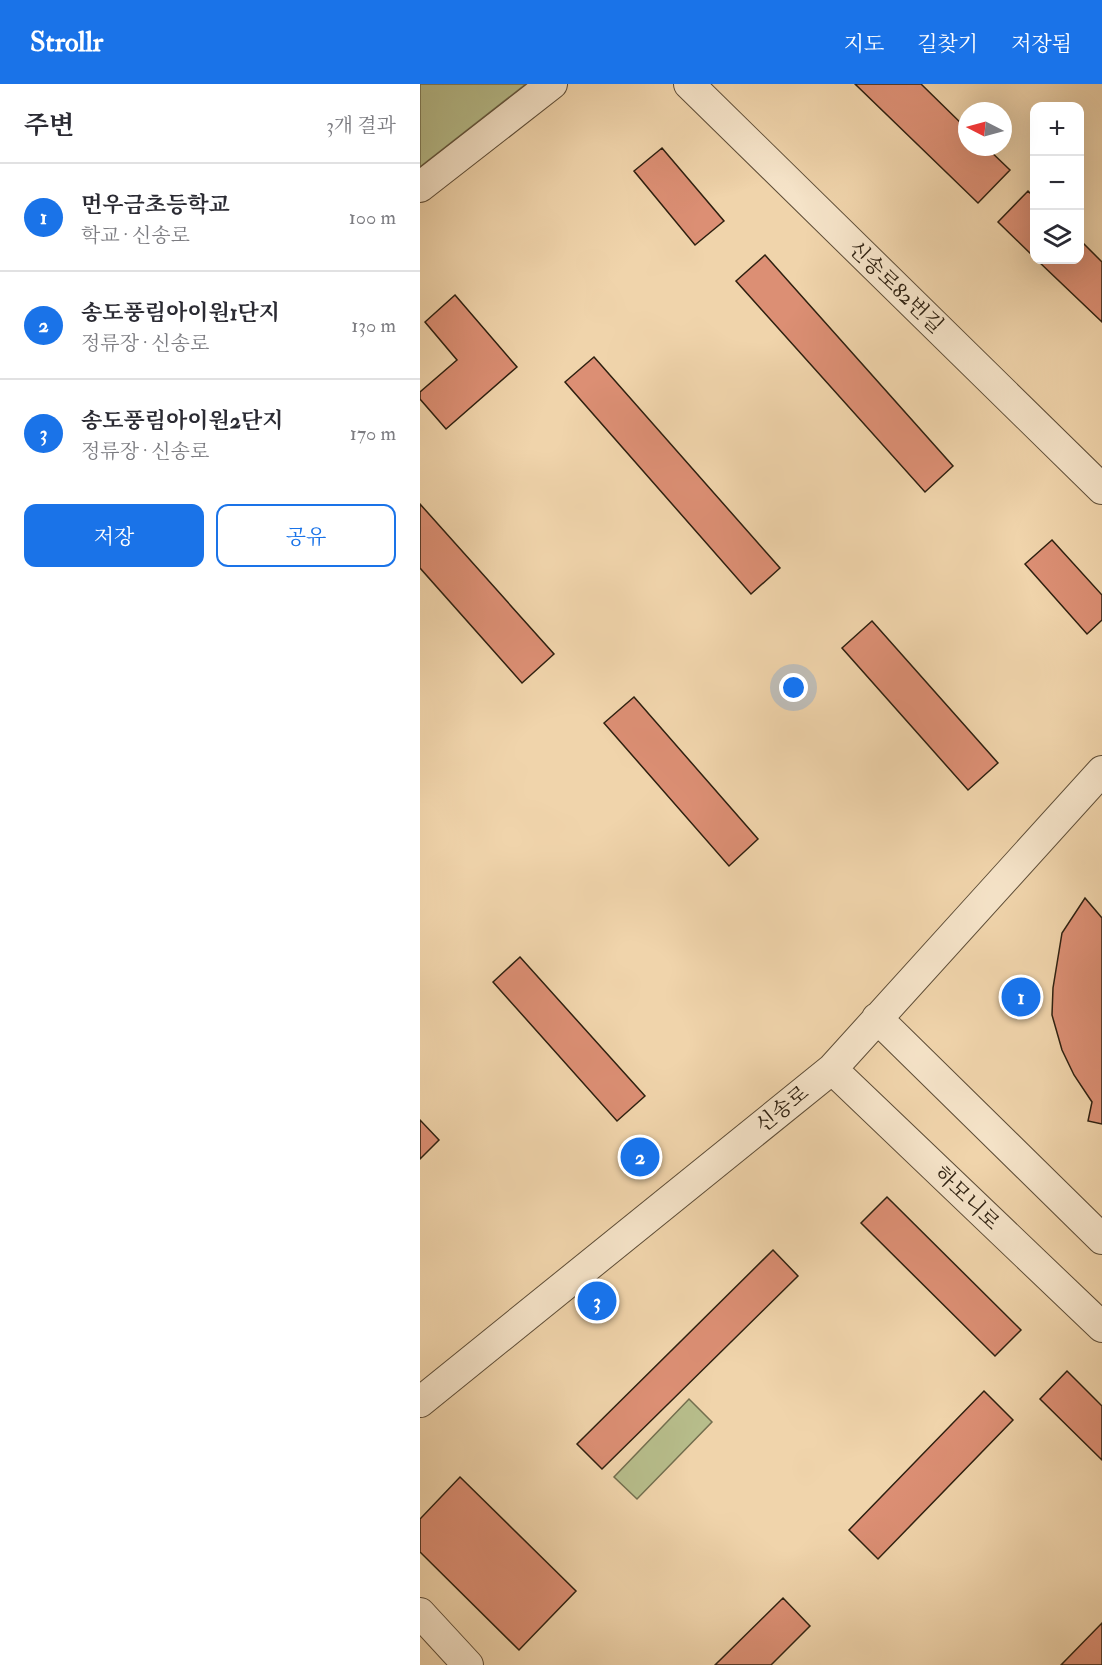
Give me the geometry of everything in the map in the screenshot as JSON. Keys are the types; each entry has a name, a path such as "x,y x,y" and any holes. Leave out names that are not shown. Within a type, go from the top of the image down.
{"street":[{"path":"420,187 552,84"},
{"name":"신송로82번길","path":"689,84 1102,489"},
{"name":"신송로","path":"420,1402 832,1069 1102,771"},
{"path":"877,1018 1102,1239"},
{"name":"하모니로","path":"832,1069 1102,1327"},
{"path":"420,1613 468,1665"}],"green space":[{"path":"420,84 526,84 420,167"},
{"path":"689,1399 712,1422 637,1499 614,1477"}],"building":[{"path":"855,84 921,84 958,120 958,156 995,156 1010,170 978,203"},
{"path":"662,148 724,221 695,245 634,171"},
{"path":"1028,191 1030,193 1030,253 998,222"},
{"path":"1084,244 1102,262 1102,322 1041,264 1084,264"},
{"path":"765,255 953,466 925,492 736,281"},
{"path":"455,295 517,367 446,429 420,399 420,392 457,360 425,322"},
{"path":"594,357 780,568 751,594 565,382"},
{"path":"420,504 554,654 522,683 420,568"},
{"path":"1052,540 1102,595 1102,620 1087,634 1025,564"},
{"path":"872,621 998,763 968,790 842,648"},
{"path":"634,697 758,839 729,866 604,723"},
{"path":"1085,898 1102,918 1102,1124 1088,1121 1092,1102 1074,1075 1062,1050 1052,1015 1053,988 1062,933"},
{"path":"520,957 645,1096 617,1121 493,982"},
{"path":"420,1120 439,1140 420,1159"},
{"path":"887,1197 1021,1330 995,1356 861,1223"},
{"path":"773,1250 798,1276 602,1469 577,1444"},
{"path":"1067,1371 1102,1406 1102,1460 1040,1399"},
{"path":"984,1391 1013,1420 878,1559 849,1530"},
{"path":"460,1477 576,1591 519,1650 420,1552 420,1519"},
{"path":"783,1598 810,1626 771,1665 715,1665"},
{"path":"1102,1623 1102,1665 1061,1665"}],"place":[{"name":"먼우금초등학교","path":"1021,997"},
{"name":"송도풍림아이원1단지","path":"640,1157"},
{"name":"송도풍림아이원2단지","path":"597,1301"}]}
